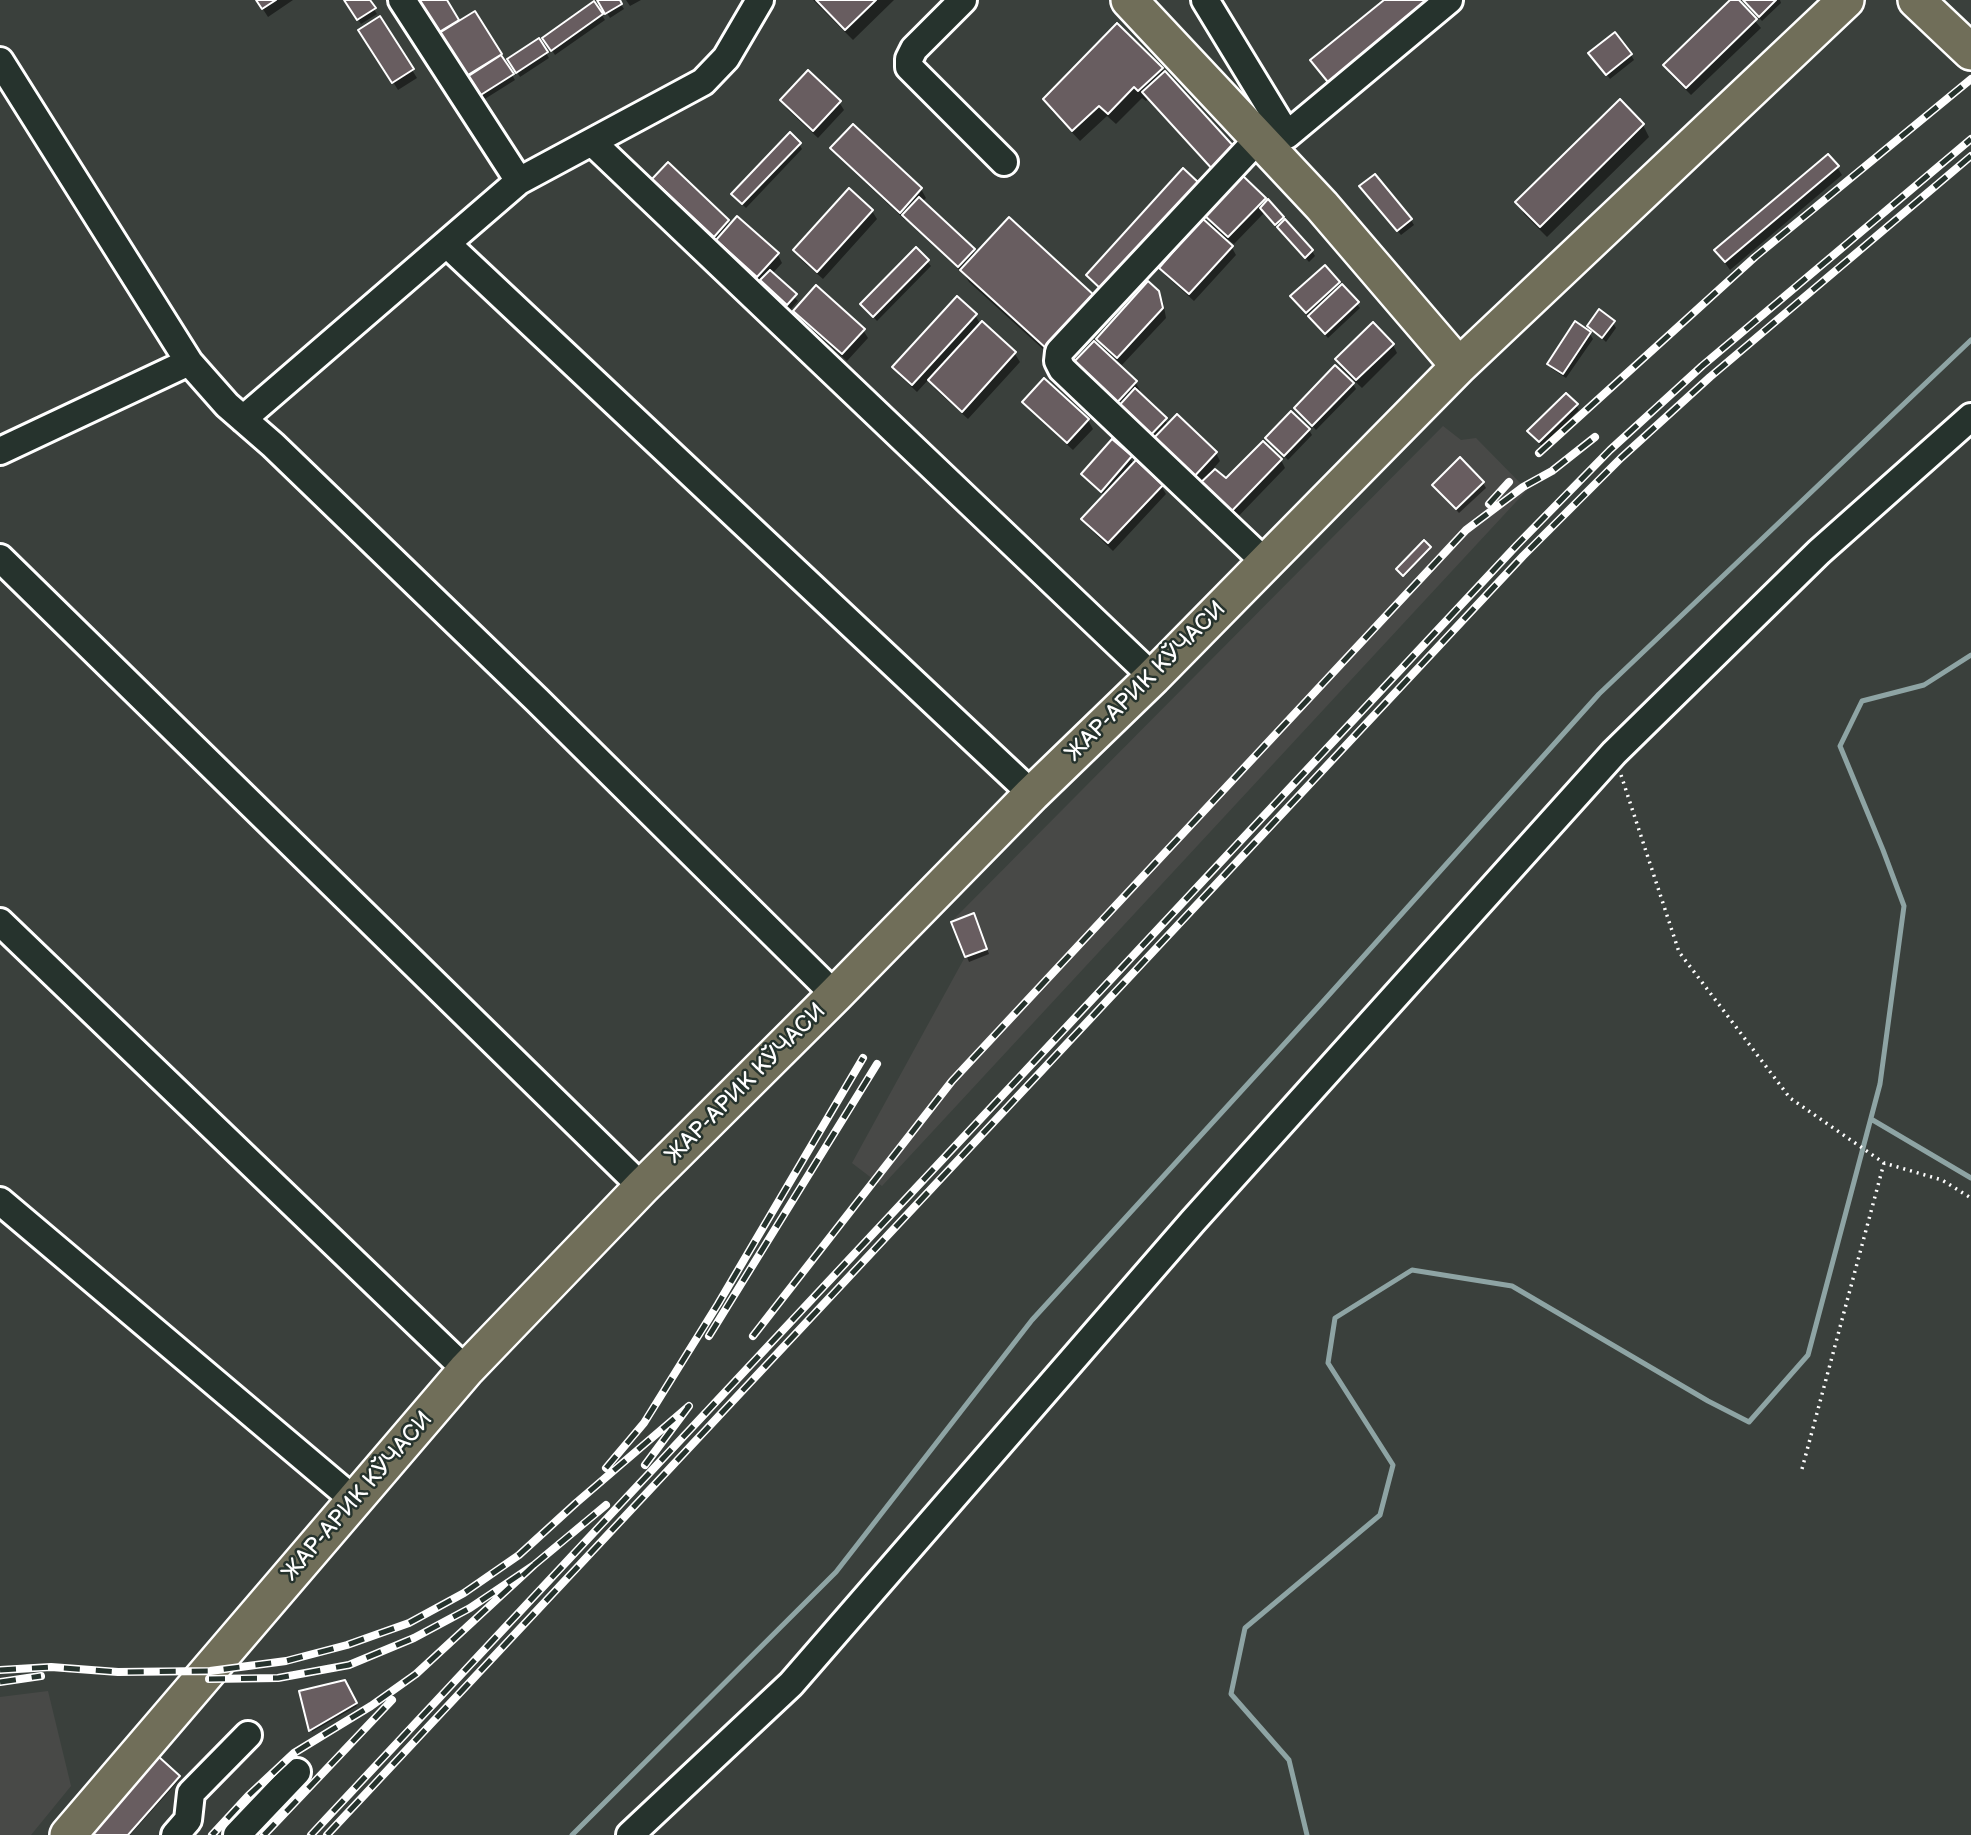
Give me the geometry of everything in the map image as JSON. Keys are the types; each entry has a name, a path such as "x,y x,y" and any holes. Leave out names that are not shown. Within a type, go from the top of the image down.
{"main road":[{"path":"1129,0 1270,138 1322,206 1459,366"},
{"name":"ЖАР-АРИК КЎЧАСИ","path":"68,1835 466,1370 642,1187 1032,794 1153,677 1459,366 1846,0"},
{"path":"1916,0 1971,52"}],"street":[{"path":"402,0 519,181"},
{"path":"243,419 519,181 703,82 726,58 760,0"},
{"path":"963,0 914,49 909,58 909,68 1004,162"},
{"path":"1205,0 1270,138"},
{"path":"1265,562 1062,369 1058,360 1059,352 1270,138 1449,0"},
{"path":"0,61 189,362 227,405 273,445 835,995"},
{"path":"593,143 1153,677"},
{"path":"447,244 1032,794"},
{"path":"0,451 189,362"},
{"path":"630,1835 791,1684 1193,1221 1614,753 1819,552 1971,416"},
{"path":"0,558 642,1187"},
{"path":"0,922 466,1370"},
{"path":"0,1201 354,1500"},
{"path":"175,1835 188,1820 191,1793 248,1735"},
{"path":"237,1835 297,1772"}],"path":[{"path":"1614,753 1679,952 1790,1098 1884,1163 1942,1180 1971,1198"},
{"path":"1802,1469 1884,1163"}],"shaded area":[{"path":"1443,426 1461,440 1476,438 1527,490 882,1186 852,1163 965,957 951,922"},
{"path":"48,1691 71,1786 31,1835 0,1835 0,1697"}],"building":[{"path":"256,0 276,0 262,9"},
{"path":"344,0 370,0 376,8 357,20"},
{"path":"415,0 447,0 459,20 436,34"},
{"path":"597,0 620,0 622,4 605,14"},
{"path":"816,0 876,0 845,30"},
{"path":"1384,0 1446,0 1336,92 1310,60"},
{"path":"1730,0 1739,0 1757,19 1686,88 1663,65"},
{"path":"1743,0 1776,0 1759,17"},
{"path":"594,1 603,14 551,51 542,38"},
{"path":"475,11 502,54 463,78 436,35"},
{"path":"380,16 414,69 392,83 358,30"},
{"path":"1117,23 1163,68 1138,91 1134,87 1108,114 1099,106 1072,131 1043,99"},
{"path":"1615,32 1632,54 1606,75 1588,53"},
{"path":"539,38 548,52 516,73 507,59"},
{"path":"501,55 514,74 476,98 464,79"},
{"path":"808,70 841,101 813,131 780,100"},
{"path":"1165,71 1237,150 1214,171 1142,92"},
{"path":"1620,99 1644,124 1540,227 1515,202"},
{"path":"853,124 922,188 900,213 830,148"},
{"path":"790,132 801,143 742,204 731,194"},
{"path":"1828,154 1839,166 1725,262 1714,250"},
{"path":"668,162 729,220 714,237 652,179"},
{"path":"1183,168 1199,183 1102,290 1086,275"},
{"path":"1375,174 1412,219 1397,231 1359,186"},
{"path":"1242,175 1266,198 1228,237 1204,215"},
{"path":"849,188 873,210 817,272 793,250"},
{"path":"919,197 975,249 958,267 902,215"},
{"path":"1268,199 1284,217 1275,225 1260,208"},
{"path":"737,216 779,253 757,277 716,240"},
{"path":"1009,217 1096,297 1048,350 960,270"},
{"path":"1202,218 1233,246 1189,294 1159,268"},
{"path":"1285,219 1313,250 1305,258 1277,227"},
{"path":"916,247 929,260 873,317 860,304"},
{"path":"1325,265 1340,282 1306,313 1290,296"},
{"path":"770,270 797,294 787,305 760,280"},
{"path":"1148,281 1159,291 1163,308 1117,358 1096,339"},
{"path":"1342,284 1359,302 1325,334 1308,316"},
{"path":"816,285 865,329 842,354 793,311"},
{"path":"957,296 977,314 912,385 892,367"},
{"path":"1599,309 1615,321 1602,338 1587,326"},
{"path":"982,321 1016,352 962,412 928,380"},
{"path":"1575,321 1591,332 1563,374 1547,364"},
{"path":"1373,322 1394,344 1356,380 1335,359"},
{"path":"1094,341 1137,381 1112,408 1068,368"},
{"path":"1335,365 1354,383 1312,426 1294,408"},
{"path":"1044,378 1089,419 1067,443 1022,402"},
{"path":"1135,388 1167,418 1146,440 1115,410"},
{"path":"1566,393 1578,404 1539,442 1527,431"},
{"path":"1291,411 1310,429 1284,456 1265,438"},
{"path":"1177,414 1217,452 1190,481 1149,443"},
{"path":"1112,439 1132,456 1101,492 1081,474"},
{"path":"1263,441 1282,459 1227,516 1196,487 1215,469 1226,478"},
{"path":"1460,457 1484,482 1456,509 1432,485"},
{"path":"1136,460 1163,485 1108,543 1081,519"},
{"path":"1424,540 1431,547 1403,576 1396,569"},
{"path":"974,913 987,949 965,957 951,922"},
{"path":"345,1680 357,1703 309,1731 299,1691"},
{"path":"159,1757 180,1776 128,1835 90,1835"}],"waterway":[{"path":"572,1835 836,1572 1032,1320 1599,694 1971,340"},
{"path":"1307,1835 1289,1760 1231,1694 1245,1628 1380,1515 1393,1465 1328,1363 1335,1318 1412,1270 1512,1286 1708,1401 1749,1422 1808,1355 1880,1084 1904,906 1840,746 1862,701 1924,685 1971,655"},
{"path":"1871,1119 1971,1178"}],"railway":[{"path":"1539,453 1755,257 1971,79"},
{"path":"311,1835 1517,545 1610,450 1702,366 1971,139"},
{"path":"327,1835 1523,556 1621,458 1710,377 1971,156"},
{"path":"753,1336 952,1081 1466,530 1523,487 1552,471 1595,437"},
{"path":"1489,504 1509,482"},
{"path":"606,1468 644,1423 718,1304 863,1058"},
{"path":"709,1336 877,1064"},
{"path":"0,1670 51,1667 118,1672 210,1671 286,1661 347,1645 409,1623 464,1593 519,1555 689,1406 645,1465"},
{"path":"534,1565 606,1505"},
{"path":"209,1679 278,1678 349,1665 414,1638 470,1608 534,1565 416,1674 371,1706 294,1753 248,1796 212,1835"},
{"path":"0,1682 41,1676"},
{"path":"264,1835 392,1700"}]}
